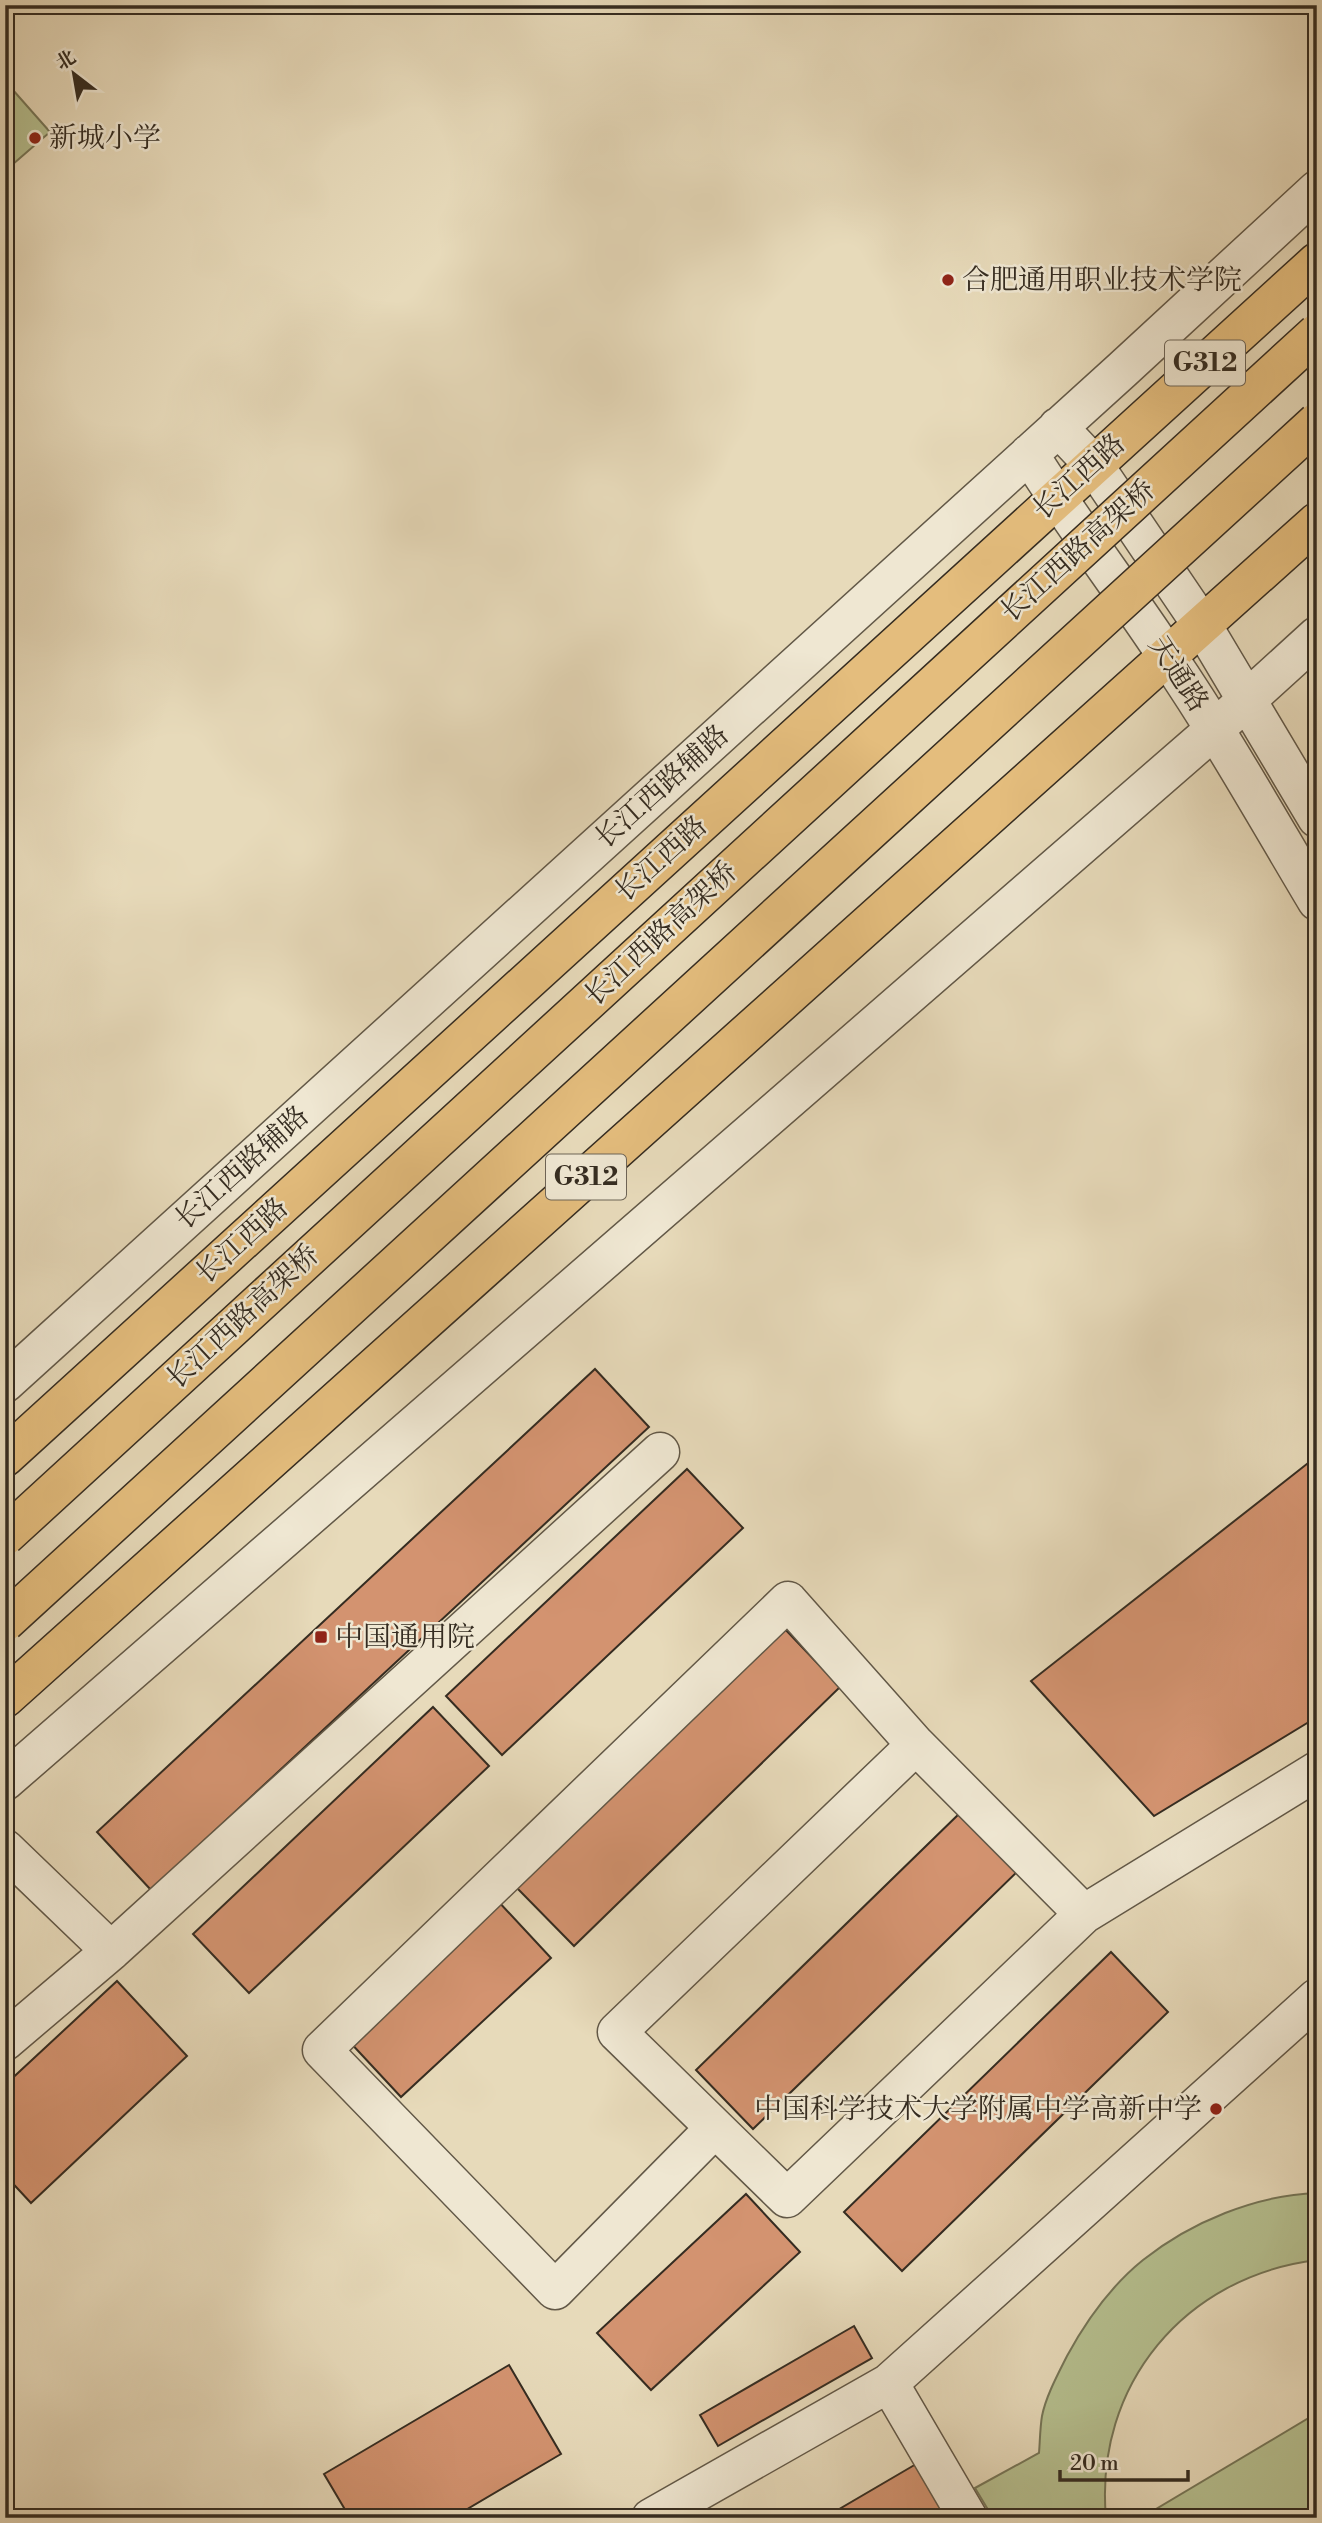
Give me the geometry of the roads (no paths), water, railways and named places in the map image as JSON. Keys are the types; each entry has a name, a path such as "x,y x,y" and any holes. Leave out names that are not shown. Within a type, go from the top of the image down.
{"highway":[{"name":"长江西路","path":"5,1457 1317,262"},
{"name":"长江西路高架桥","path":"5,1536 1317,333"},
{"path":"5,1622 1317,422"},
{"name":"G312","path":"5,1698 1317,522"}],"street":[{"name":"长江西路辅路","path":"5,1383 1317,190"},
{"name":"天通路","path":"1058,427 1093,464 1202,625 1317,818"},
{"name":"天通路","path":"1029,454 1056,498 1167,656 1317,901"},
{"path":"5,1780 1247,701 1317,636"},
{"path":"5,2041 111,1951 660,1452"},
{"path":"715,2128 555,2290 321,2050 788,1601 916,1745 1084,1914"},
{"path":"916,1745 617,2032 787,2198 1084,1914 1317,1771"},
{"path":"5,1849 111,1951"},
{"path":"651,2518 889,2383 1317,1998"},
{"path":"889,2383 968,2518"}],"place":[{"name":"新城小学","path":"35,138"},
{"name":"合肥通用职业技术学院","path":"948,280"},
{"name":"中国通用院","path":"321,1637"},
{"name":"中国科学技术大学附属中学高新中学","path":"1216,2109"}]}
